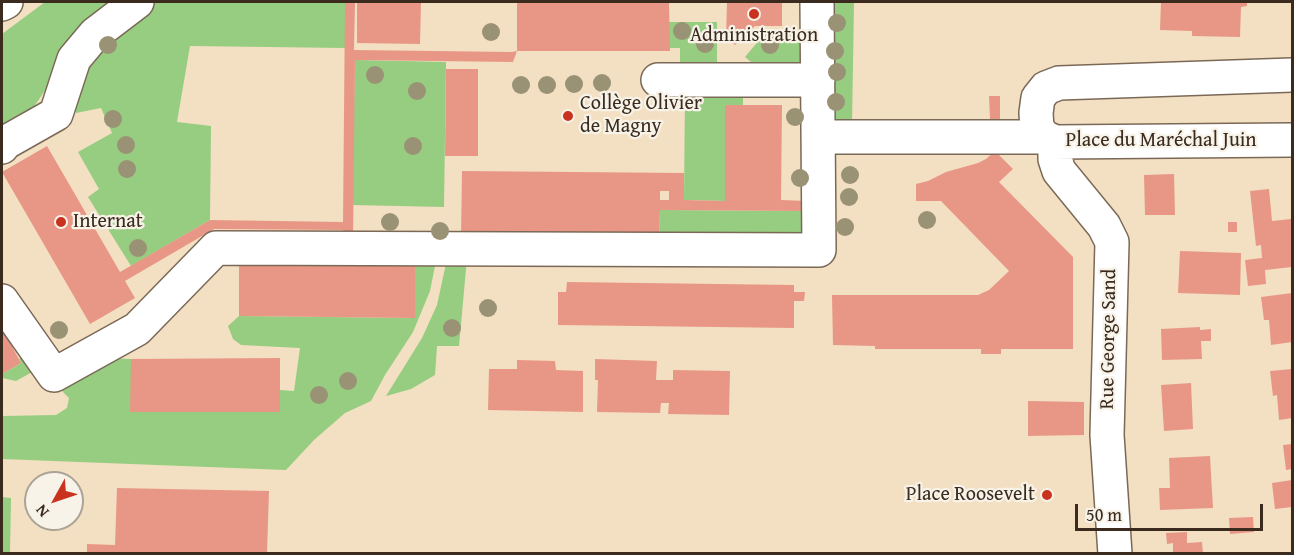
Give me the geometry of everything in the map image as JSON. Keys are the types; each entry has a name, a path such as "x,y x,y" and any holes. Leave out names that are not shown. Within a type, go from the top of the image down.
{"street":[{"path":"2,4 6,2"},
{"path":"2,147 3,144 56,114 74,59 95,34 137,2"},
{"path":"2,301 54,375 137,329 216,248 819,250 817,2"},
{"name":"Place du Maréchal Juin","path":"1293,75 1059,83 1046,88 1038,98 1036,113 1038,128 1049,140 1293,140"},
{"path":"658,80 818,80"},
{"path":"818,137 1049,140"},
{"name":"Rue George Sand","path":"1049,140 1059,171 1104,226 1112,242 1107,435 1115,554"}],"green space":[{"path":"45,2 126,2 85,32 33,108 2,128 2,34"},
{"path":"146,2 345,2 345,48 190,46 177,122 211,126 210,220 131,266 88,197 99,189 78,152 112,133 101,108 76,113 71,86"},
{"path":"824,2 854,2 852,126 825,124"},
{"path":"669,22 717,22 717,70 680,70 680,48 669,48"},
{"path":"810,32 808,71 763,72 745,57 765,33"},
{"path":"355,60 446,62 444,207 352,205"},
{"path":"685,91 743,91 743,105 725,105 725,201 684,200"},
{"path":"660,210 807,211 805,239 659,239"},
{"path":"437,256 430,291 413,332 371,401 345,413 314,440 286,470 2,459 2,416 56,415 67,408 69,398 59,383 107,358 131,359 131,412 280,412 280,390 294,391 300,348 241,345 233,339 228,326 239,316 415,318 415,258"},
{"path":"467,258 459,346 437,346 435,375 411,389 386,396 422,338 437,305 447,259"},
{"path":"31,351 34,371 16,381 2,378 2,374 21,363 19,359"},
{"path":"2,497 11,498 10,553 2,553"}],"building":[{"path":"345,2 355,2 354,50 517,51 513,62 355,60 353,240 343,240 343,230 214,229 125,281 135,298 90,324 2,172 47,146 120,272 210,220 343,222"},
{"path":"357,2 421,2 420,44 357,43"},
{"path":"517,2 669,2 670,51 517,51"},
{"name":"Administration","path":"727,2 782,2 782,26 755,26 735,45 726,37"},
{"path":"1161,2 1247,2 1247,6 1241,7 1240,37 1192,36 1192,31 1160,30"},
{"path":"446,69 478,69 478,156 445,156"},
{"path":"989,96 1000,96 1000,119 990,119"},
{"path":"725,105 782,105 781,200 807,201 807,211 660,210 659,239 461,238 462,171 684,173 684,200 725,201","holes":["660,191 669,191 669,200 660,200"]},
{"path":"995,151 1013,169 999,182 1073,257 1073,349 1001,349 1001,354 981,354 981,349 875,349 875,346 833,345 832,295 978,295 989,290 1009,271 941,201 916,201 916,184 978,163"},
{"path":"1174,174 1175,215 1145,215 1144,175"},
{"path":"1269,189 1272,221 1291,219 1292,267 1265,270 1266,284 1248,286 1245,260 1262,258 1261,245 1256,246 1250,191"},
{"path":"1228,222 1237,222 1237,232 1228,232"},
{"path":"1180,251 1241,253 1240,295 1178,293"},
{"path":"239,263 415,265 415,318 239,316"},
{"path":"567,282 794,285 794,292 805,292 804,301 794,301 794,328 558,325 558,292 566,292"},
{"path":"1292,293 1292,342 1271,345 1269,320 1264,320 1261,297"},
{"path":"1200,327 1200,330 1211,329 1211,341 1201,341 1202,359 1162,360 1161,329"},
{"path":"2,328 21,363 2,374"},
{"path":"280,358 280,412 130,412 131,359"},
{"path":"595,359 657,361 656,380 673,380 673,370 730,371 729,415 668,414 669,403 661,403 660,413 597,412 598,380 595,380"},
{"path":"517,360 555,361 556,370 583,371 583,412 488,410 489,369 517,369"},
{"path":"1292,369 1292,418 1279,420 1277,395 1273,396 1270,371"},
{"path":"1191,383 1193,429 1164,431 1161,385"},
{"path":"1028,401 1084,402 1084,435 1028,436"},
{"path":"1292,444 1292,469 1286,470 1283,445"},
{"path":"1210,456 1213,508 1160,510 1159,488 1170,488 1169,458"},
{"path":"1292,480 1292,507 1275,509 1272,483"},
{"path":"117,488 269,491 267,554 87,554 87,544 115,545"},
{"path":"1253,517 1254,532 1230,534 1229,518"},
{"path":"1187,532 1187,543 1202,542 1203,554 1173,554 1173,543 1167,544 1166,533"}],"place":[{"name":"Administration","path":"754,14"},
{"name":"Collège Olivier de Magny","path":"568,116"},
{"name":"Internat","path":"61,222"},
{"name":"Place Roosevelt","path":"1047,495"}]}
